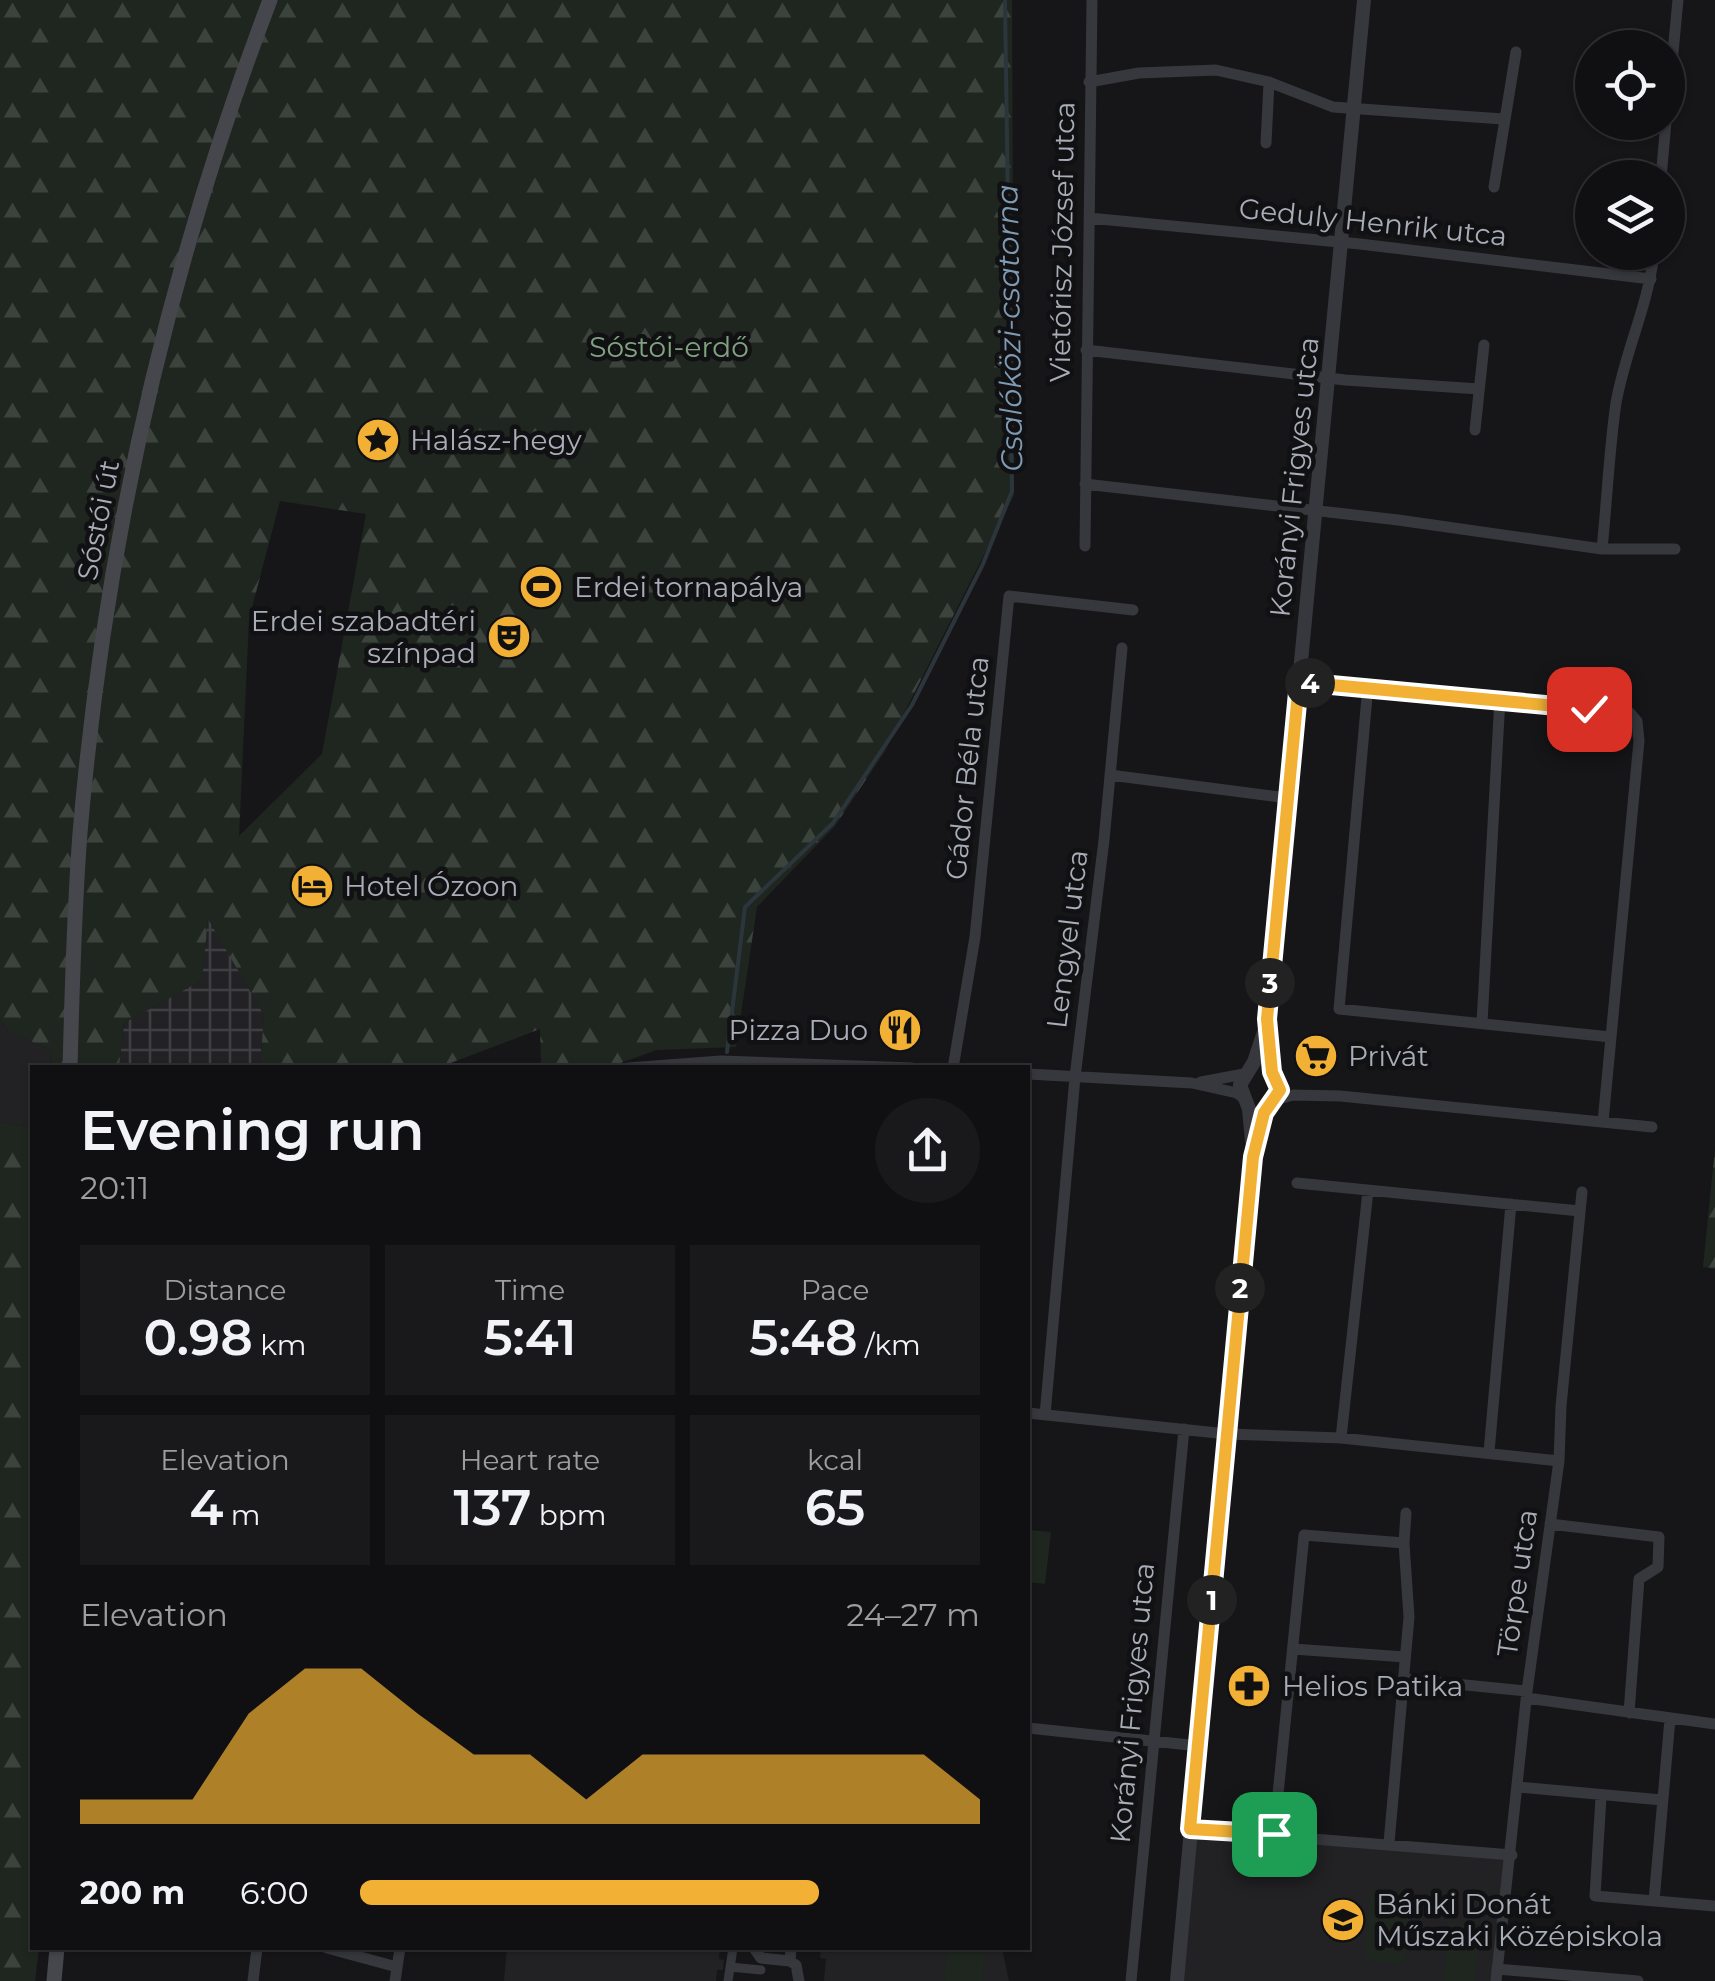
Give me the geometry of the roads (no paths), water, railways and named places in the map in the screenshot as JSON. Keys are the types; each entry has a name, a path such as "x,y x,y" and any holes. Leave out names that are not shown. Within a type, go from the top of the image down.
{"main road":[{"name":"Sóstói út","path":"70,1065 80,834 99,664 122,521 183,264 223,131 270,0"},
{"path":"54,1981 57,1950"}],"street":[{"name":"Vietórisz József utca","path":"1085,546 1092,0"},
{"name":"Korányi Frigyes utca","path":"1177,1981 1253,1157 1264,1113 1272,1102 1276,1077 1267,1019 1364,0"},
{"path":"1675,30 1678,0"},
{"path":"1494,187 1516,52"},
{"path":"1089,82 1179,69 1216,70 1268,82 1333,107 1503,119"},
{"path":"1266,143 1268,82"},
{"name":"Geduly Henrik utca","path":"1089,218 1651,278"},
{"path":"1602,550 1616,402 1652,270"},
{"path":"1475,430 1484,345"},
{"path":"1086,350 1328,378 1479,390"},
{"path":"1085,484 1602,550 1675,549"},
{"name":"Gádor Béla utca","path":"954,1065 976,936 1009,596 1133,610"},
{"name":"Lengyel utca","path":"1045,1414 1075,1077 1122,648"},
{"path":"1299,682 1500,698 1630,714 1637,721 1639,741 1604,1122"},
{"path":"1368,686 1339,1009 1610,1037"},
{"path":"1482,1023 1500,698"},
{"path":"1110,775 1288,798"},
{"name":"Korányi Frigyes utca","path":"1253,1157 1240,1085 1267,1019"},
{"path":"1192,1083 1261,1067 1312,1096"},
{"path":"1030,1074 1192,1083 1237,1093 1260,1107 1312,1096 1652,1127"},
{"path":"1297,1183 1580,1211"},
{"path":"1341,1438 1368,1191"},
{"name":"Törpe utca","path":"1496,1975 1527,1694 1559,1461 1582,1192"},
{"path":"1489,1452 1511,1204"},
{"path":"1030,1413 1227,1434 1341,1438 1559,1461"},
{"name":"Korányi Frigyes utca","path":"1131,1981 1184,1428"},
{"path":"1389,1843 1409,1616 1406,1513"},
{"path":"1550,1524 1659,1537 1658,1567 1639,1579 1629,1713"},
{"path":"1274,1834 1304,1535 1404,1542"},
{"path":"1293,1649 1405,1657"},
{"path":"1405,1679 1715,1724"},
{"path":"1654,1901 1670,1719"},
{"path":"1030,1728 1199,1746"},
{"path":"1518,1787 1662,1800"},
{"path":"1601,1796 1595,1896 1715,1906"},
{"path":"1190,1829 1512,1855"},
{"path":"253,1981 257,1950"},
{"path":"333,1950 397,1967"},
{"path":"395,1981 400,1950"},
{"path":"728,1981 732,1950"},
{"path":"790,1962 791,1950"},
{"path":"730,1967 763,1970 790,1962 796,1965 799,1981"},
{"path":"1496,1975 1638,1981"}],"waterway":[{"name":"Csalóközi-csatorna","path":"727,1052 745,907 833,823 912,705 983,564 1012,491 1005,0"}],"place":[{"name":"Halász-hegy","path":"378,440"},
{"name":"Erdei tornapálya","path":"541,587"},
{"name":"Erdei szabadtéri színpad","path":"509,637"},
{"name":"Hotel Ózoon","path":"312,886"},
{"name":"Pizza Duo","path":"900,1030"},
{"name":"Privát","path":"1316,1056"},
{"name":"Helios Patika","path":"1249,1686"},
{"name":"Bánki Donát Műszaki Középiskola","path":"1343,1920"}],"park label":[{"name":"Sóstói-erdő","path":"669,347"}]}
